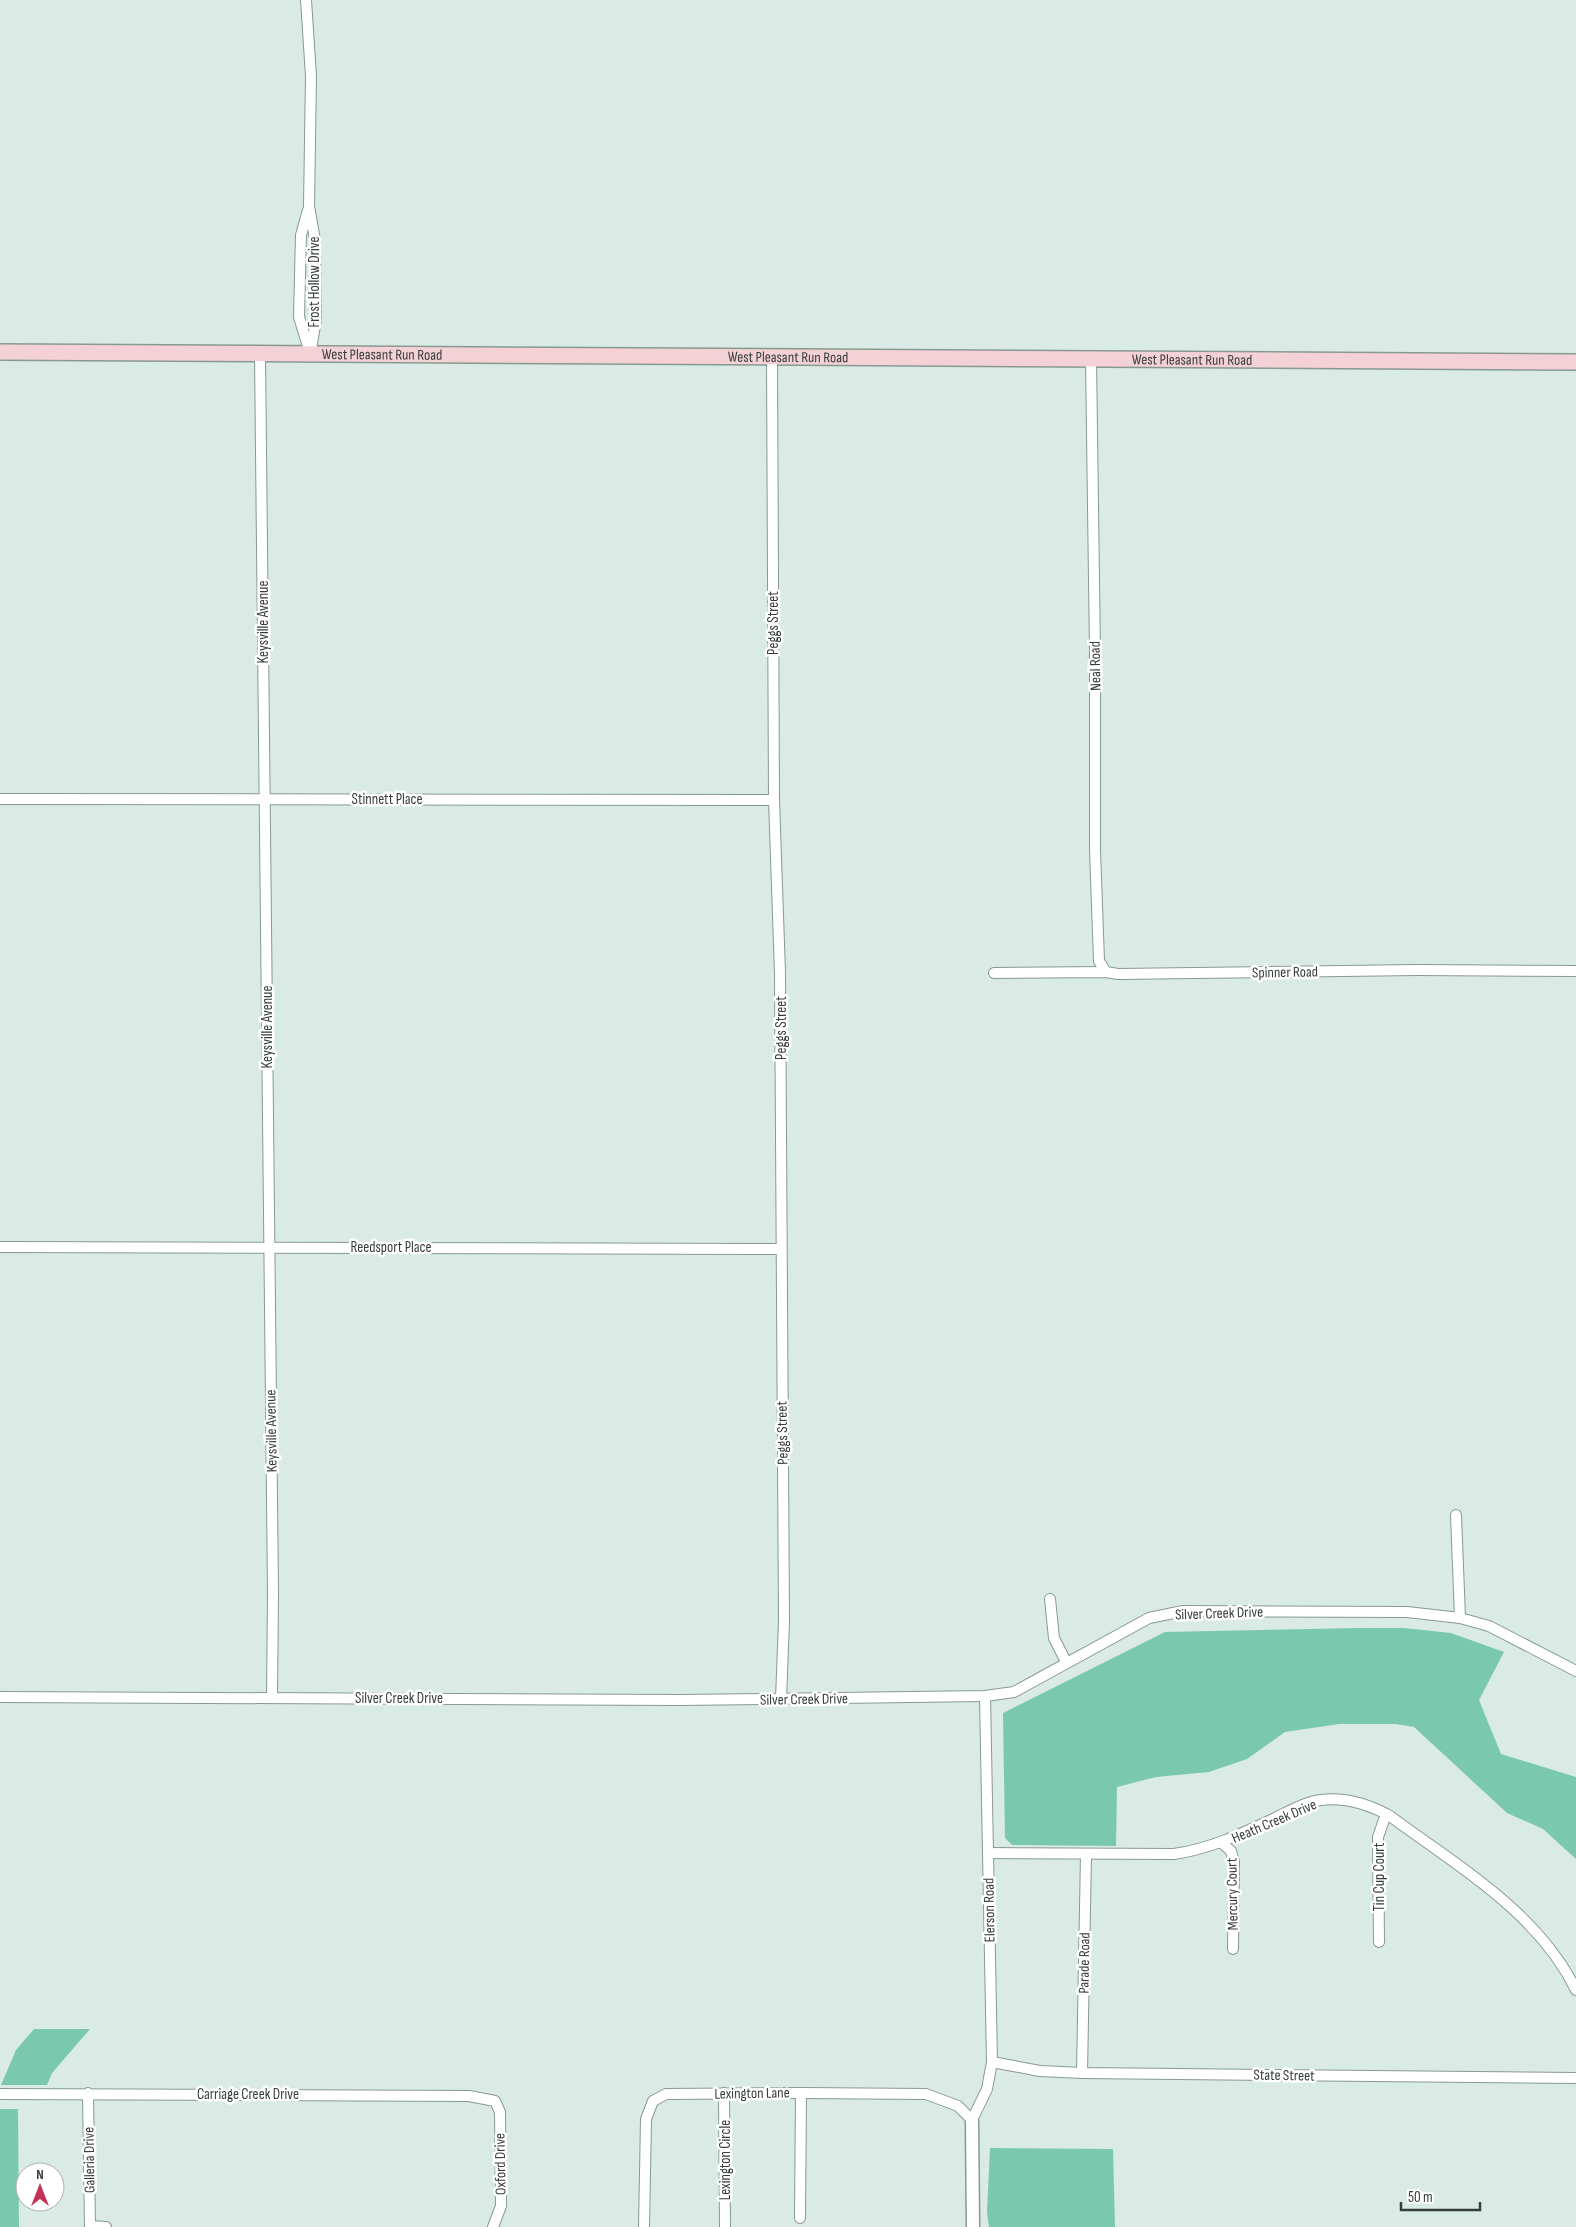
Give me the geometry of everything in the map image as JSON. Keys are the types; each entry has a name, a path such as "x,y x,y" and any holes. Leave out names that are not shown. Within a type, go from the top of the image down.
{"main road":[{"name":"West Pleasant Run Road","path":"0,352 1576,362"}],"street":[{"name":"Frost Hollow Drive","path":"306,0 311,76 310,206 315,240 316,320 310,355"},
{"name":"Frost Hollow Drive","path":"310,206 301,236 299,317 310,355"},
{"name":"Keysville Avenue","path":"260,355 273,1593 272,1698"},
{"name":"Peggs Street","path":"772,356 774,800 780,973 782,1249 784,1621 781,1699"},
{"name":"Neal Road","path":"1090,358 1095,672 1095,850 1099,961 1106,972"},
{"name":"Stinnett Place","path":"0,799 774,800"},
{"name":"Spinner Road","path":"994,973 1106,972 1118,974 1416,970 1576,971"},
{"name":"Reedsport Place","path":"0,1247 269,1246 782,1249"},
{"path":"1456,1515 1460,1618"},
{"path":"1050,1599 1054,1638 1066,1662"},
{"name":"Silver Creek Drive","path":"0,1697 781,1699 985,1696 1014,1692 1149,1618 1183,1611 1407,1612 1460,1618 1489,1626 1576,1671"},
{"name":"Elerson Road","path":"972,2120 987,2089 992,2062 985,1696"},
{"name":"Heath Creek Drive","path":"988,1853 1174,1854 1199,1851 1222,1843 1294,1809 1319,1800 1348,1800 1372,1806 1386,1814 1511,1906 1562,1964 1576,1990"},
{"name":"Tin Cup Court","path":"1379,1942 1378,1836 1386,1814"},
{"name":"Mercury Court","path":"1222,1843 1231,1851 1234,1862 1233,1949"},
{"name":"Parade Road","path":"1082,2073 1086,1854"},
{"name":"State Street","path":"992,2062 1040,2071 1082,2073 1576,2078"},
{"path":"800,2218 801,2092"},
{"name":"Lexington Lane","path":"644,2227 646,2119 653,2101 666,2094 801,2092 926,2094 958,2106 972,2120"},
{"name":"Galleria Drive","path":"88,2093 90,2226"},
{"name":"Carriage Creek Drive","path":"0,2094 469,2096 495,2101"},
{"name":"Lexington Circle","path":"724,2094 725,2227"},
{"name":"Oxford Drive","path":"493,2227 501,2206 500,2112 495,2101"},
{"path":"972,2120 974,2227"},
{"path":"90,2226 106,2227"}],"green space":[{"path":"1404,1628 1451,1633 1504,1652 1479,1700 1501,1754 1576,1777 1576,1859 1543,1829 1507,1813 1414,1727 1396,1724 1339,1724 1285,1732 1247,1759 1209,1772 1156,1777 1117,1787 1116,1846 1012,1845 1005,1838 1003,1713 1165,1632"},
{"path":"34,2029 90,2029 52,2073 47,2085 1,2085 16,2050"},
{"path":"0,2109 18,2109 18,2162 15,2162 15,2212 19,2212 19,2227 0,2227"},
{"path":"990,2148 1113,2149 1115,2227 989,2227 987,2212"}]}
